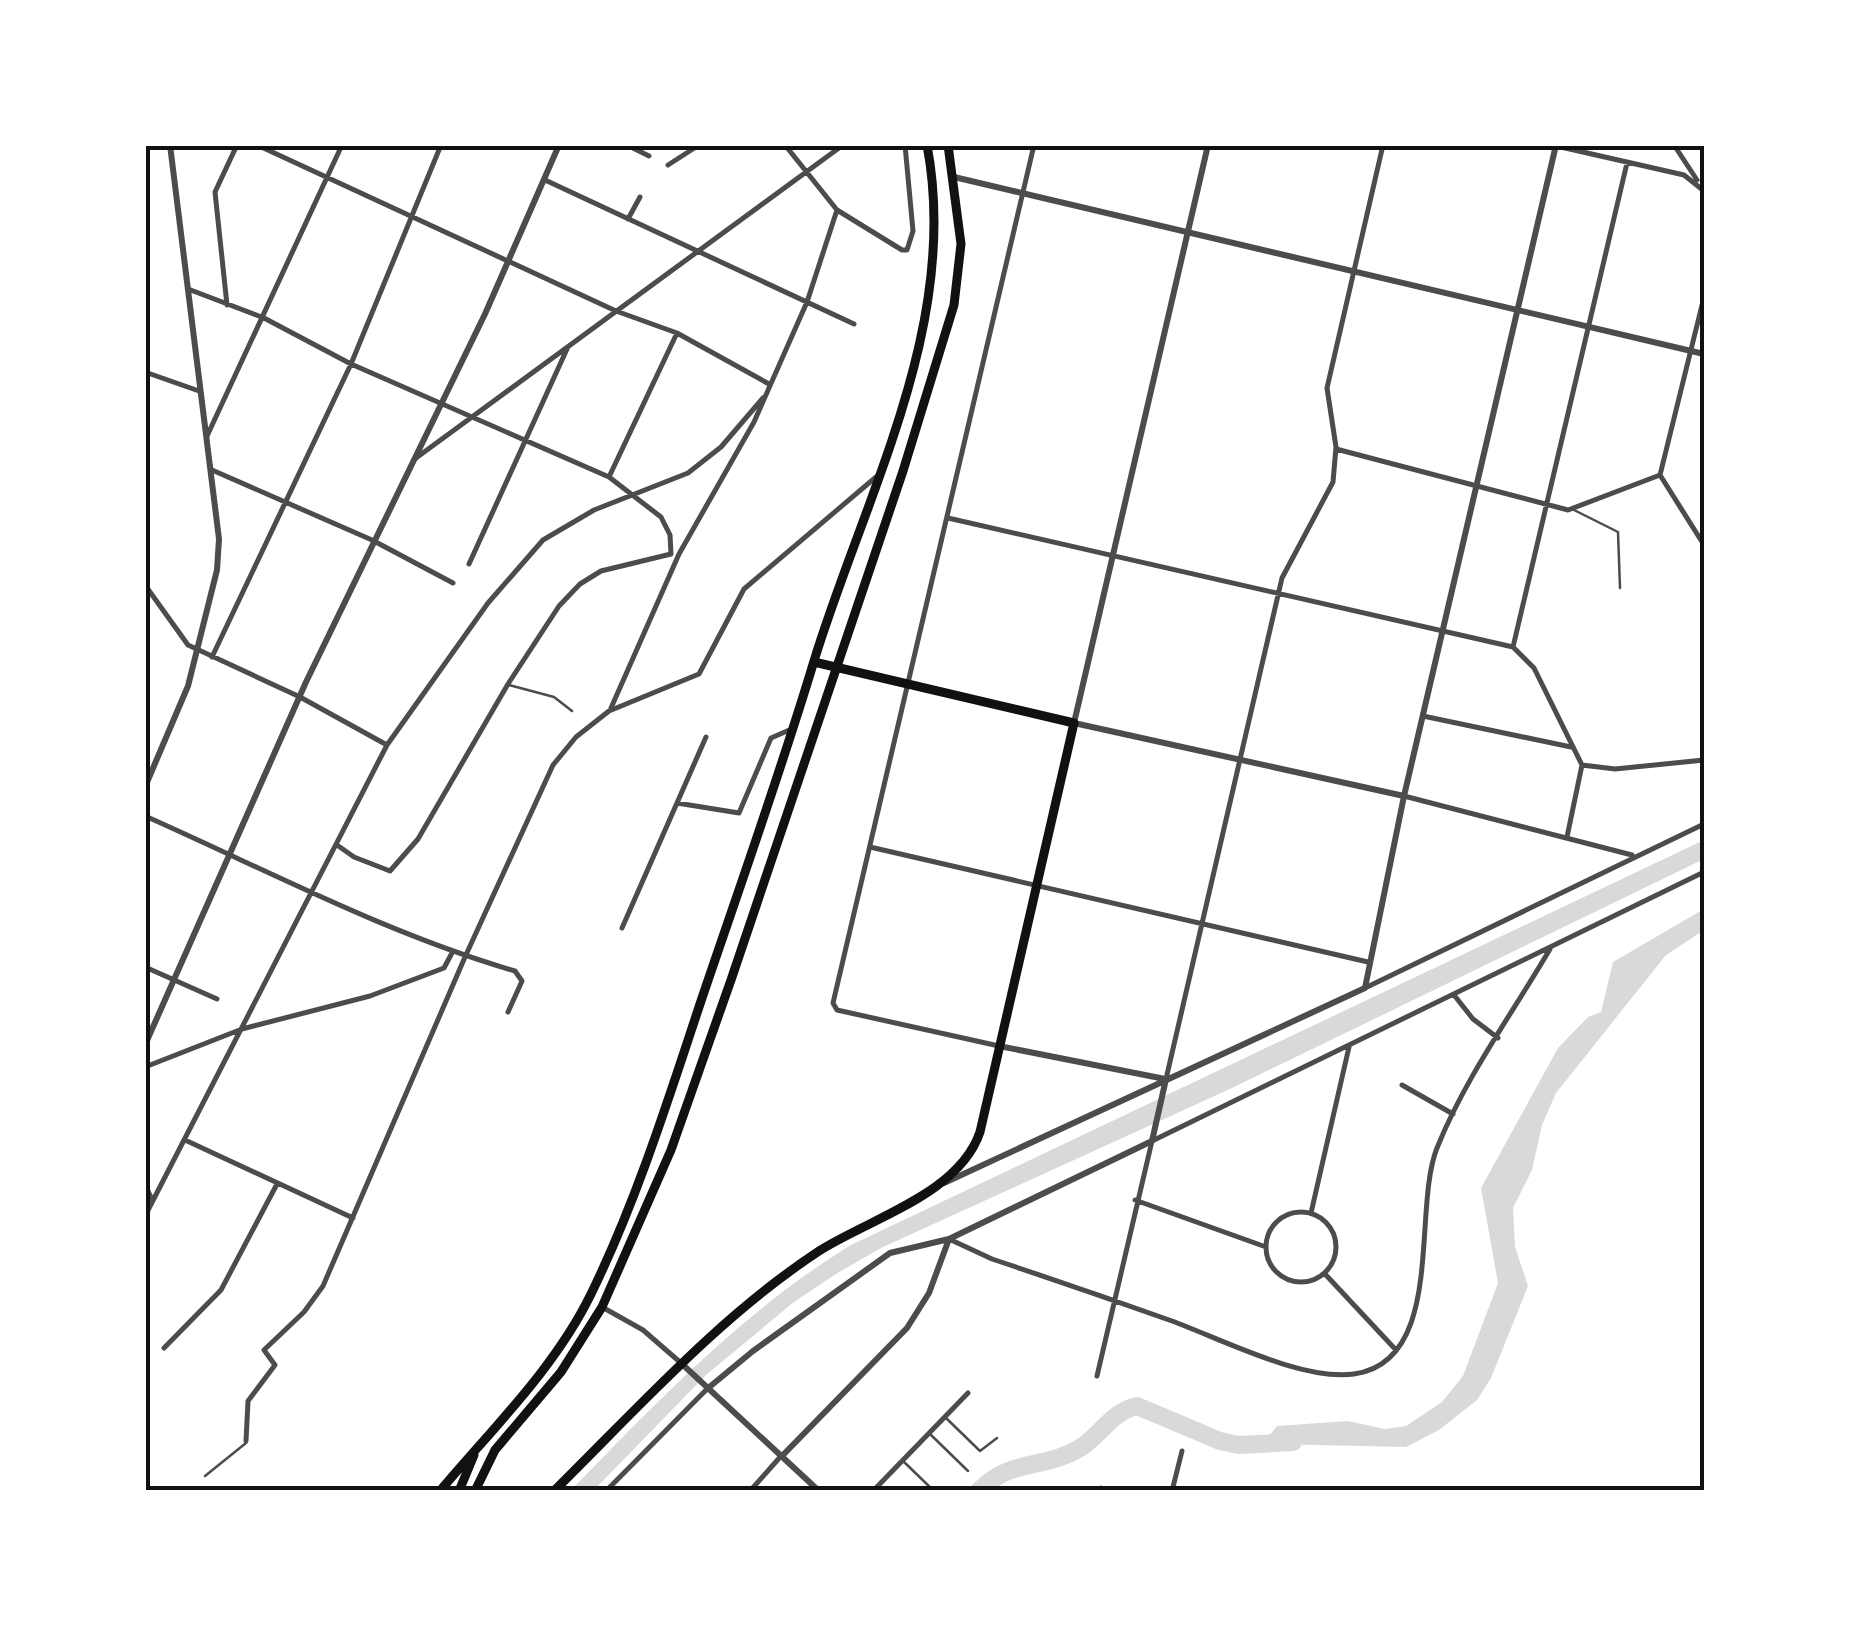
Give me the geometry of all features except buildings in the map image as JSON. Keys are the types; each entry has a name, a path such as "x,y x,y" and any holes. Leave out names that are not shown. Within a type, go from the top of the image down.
{"main road":[{"path":"440,1491 548,1363 600,1276 653,1142 882,472 932,273 937,215 927,145"},
{"path":"475,1491 502,1440 561,1372 602,1307 671,1150 836,668 954,305 960,244 948,145"},
{"path":"554,1491 684,1366 817,1253 940,1185 962,1165 978,1139 1074,722 814,662"},
{"path":"458,1491 489,1431"}],"street":[{"path":"145,787 182,705 217,570 219,538 170,145"},
{"path":"227,305 214,192 237,145"},
{"path":"257,145 506,262 676,333 769,384"},
{"path":"206,439 342,145"},
{"path":"212,657 350,364 408,215 441,145"},
{"path":"146,1043 372,540 416,458 558,145"},
{"path":"628,145 649,156"},
{"path":"668,165 699,145"},
{"path":"785,145 837,210 907,250 912,231 905,145"},
{"path":"416,458 843,145"},
{"path":"1034,145 834,1007 999,1046 1166,1079"},
{"path":"1208,145 1074,722 1404,796 1635,856"},
{"path":"1098,1376 1135,1200 1152,1141 1277,593 1288,561 1326,501 1336,449 1327,388 1384,145"},
{"path":"1365,988 1404,796 1555,145 1684,175 1703,190"},
{"path":"1674,145 1703,190"},
{"path":"1513,647 1627,163"},
{"path":"1684,175 1687,165"},
{"path":"954,177 1704,354"},
{"path":"545,180 854,324"},
{"path":"628,220 640,197"},
{"path":"609,711 679,554 754,422 806,302 837,210"},
{"path":"186,288 264,318 350,364 609,477 661,517 670,535 671,554"},
{"path":"1704,297 1660,475 1704,544"},
{"path":"609,477 676,333"},
{"path":"469,564 568,345"},
{"path":"145,372 199,391"},
{"path":"145,1216 387,745 488,604 543,540 594,510 633,498 705,462 763,398"},
{"path":"1336,449 1574,510 1660,475"},
{"path":"210,469 372,540 453,584"},
{"path":"246,1441 248,1401 276,1365 264,1350 315,1300 550,770 572,741 609,711 699,674 744,589 882,472"},
{"path":"948,518 1513,647 1534,668 1582,765 1568,838"},
{"path":"338,845 390,872 401,862 559,606 580,584 622,564 679,554"},
{"path":"145,585 181,638 194,648 300,697 387,745"},
{"path":"1423,716 1571,747"},
{"path":"678,803 738,814 771,738 794,728"},
{"path":"622,928 706,737"},
{"path":"1582,765 1615,770 1704,760"},
{"path":"145,816 312,894 465,957 516,971 522,981 508,1012"},
{"path":"940,1185 1365,988 1704,824"},
{"path":"870,847 1368,962"},
{"path":"606,1491 707,1389 890,1253 949,1238 1550,950 1704,872"},
{"path":"949,1238 992,1259 1322,1373 1358,1374 1396,1350 1412,1324 1428,1174 1453,1114 1550,950"},
{"path":"145,1067 242,1029 370,996 444,968 453,951"},
{"path":"145,967 217,999"},
{"path":"1454,995 1473,1019 1498,1038"},
{"path":"1311,1213 1349,1046"},
{"path":"1402,1085 1453,1114"},
{"path":"185,1140 352,1218"},
{"path":"145,1184 152,1200"},
{"path":"164,1348 221,1290 277,1184"},
{"path":"1135,1200 1266,1247"},
{"path":"1293,1213 1311,1213 1329,1225 1337,1245 1325,1274 1307,1282 1287,1280 1272,1266 1266,1247 1276,1222 1293,1213"},
{"path":"750,1491 907,1328 929,1294 949,1238"},
{"path":"926,1241 942,1257"},
{"path":"1325,1274 1396,1350"},
{"path":"602,1307 643,1330 818,1491"},
{"path":"873,1491 968,1393"},
{"path":"1172,1491 1182,1451"}],"lane":[{"path":"1574,510 1618,532 1620,588"},
{"path":"508,684 554,697 572,711"},
{"path":"945,1416 980,1451 997,1438"},
{"path":"929,1433 968,1471"},
{"path":"205,1476 246,1441"},
{"path":"902,1460 934,1491"}],"shaded area":[{"path":"1704,840 1704,859 1232,1088 881,1248 794,1302 706,1375 593,1491 570,1491 738,1328 851,1245"},
{"path":"1704,909 1704,930 1666,955 1556,1093 1542,1125 1532,1170 1513,1208 1515,1247 1528,1286 1491,1378 1477,1400 1439,1430 1406,1447 1271,1444 1267,1438 1277,1426 1348,1421 1385,1429 1406,1426 1442,1402 1463,1376 1498,1283 1481,1188 1558,1048 1588,1017 1601,1012 1613,962"}],"waterway":[{"path":"979,1491 1003,1473 1067,1455 1087,1443 1120,1413 1137,1406 1220,1441 1239,1445 1293,1442"}]}
